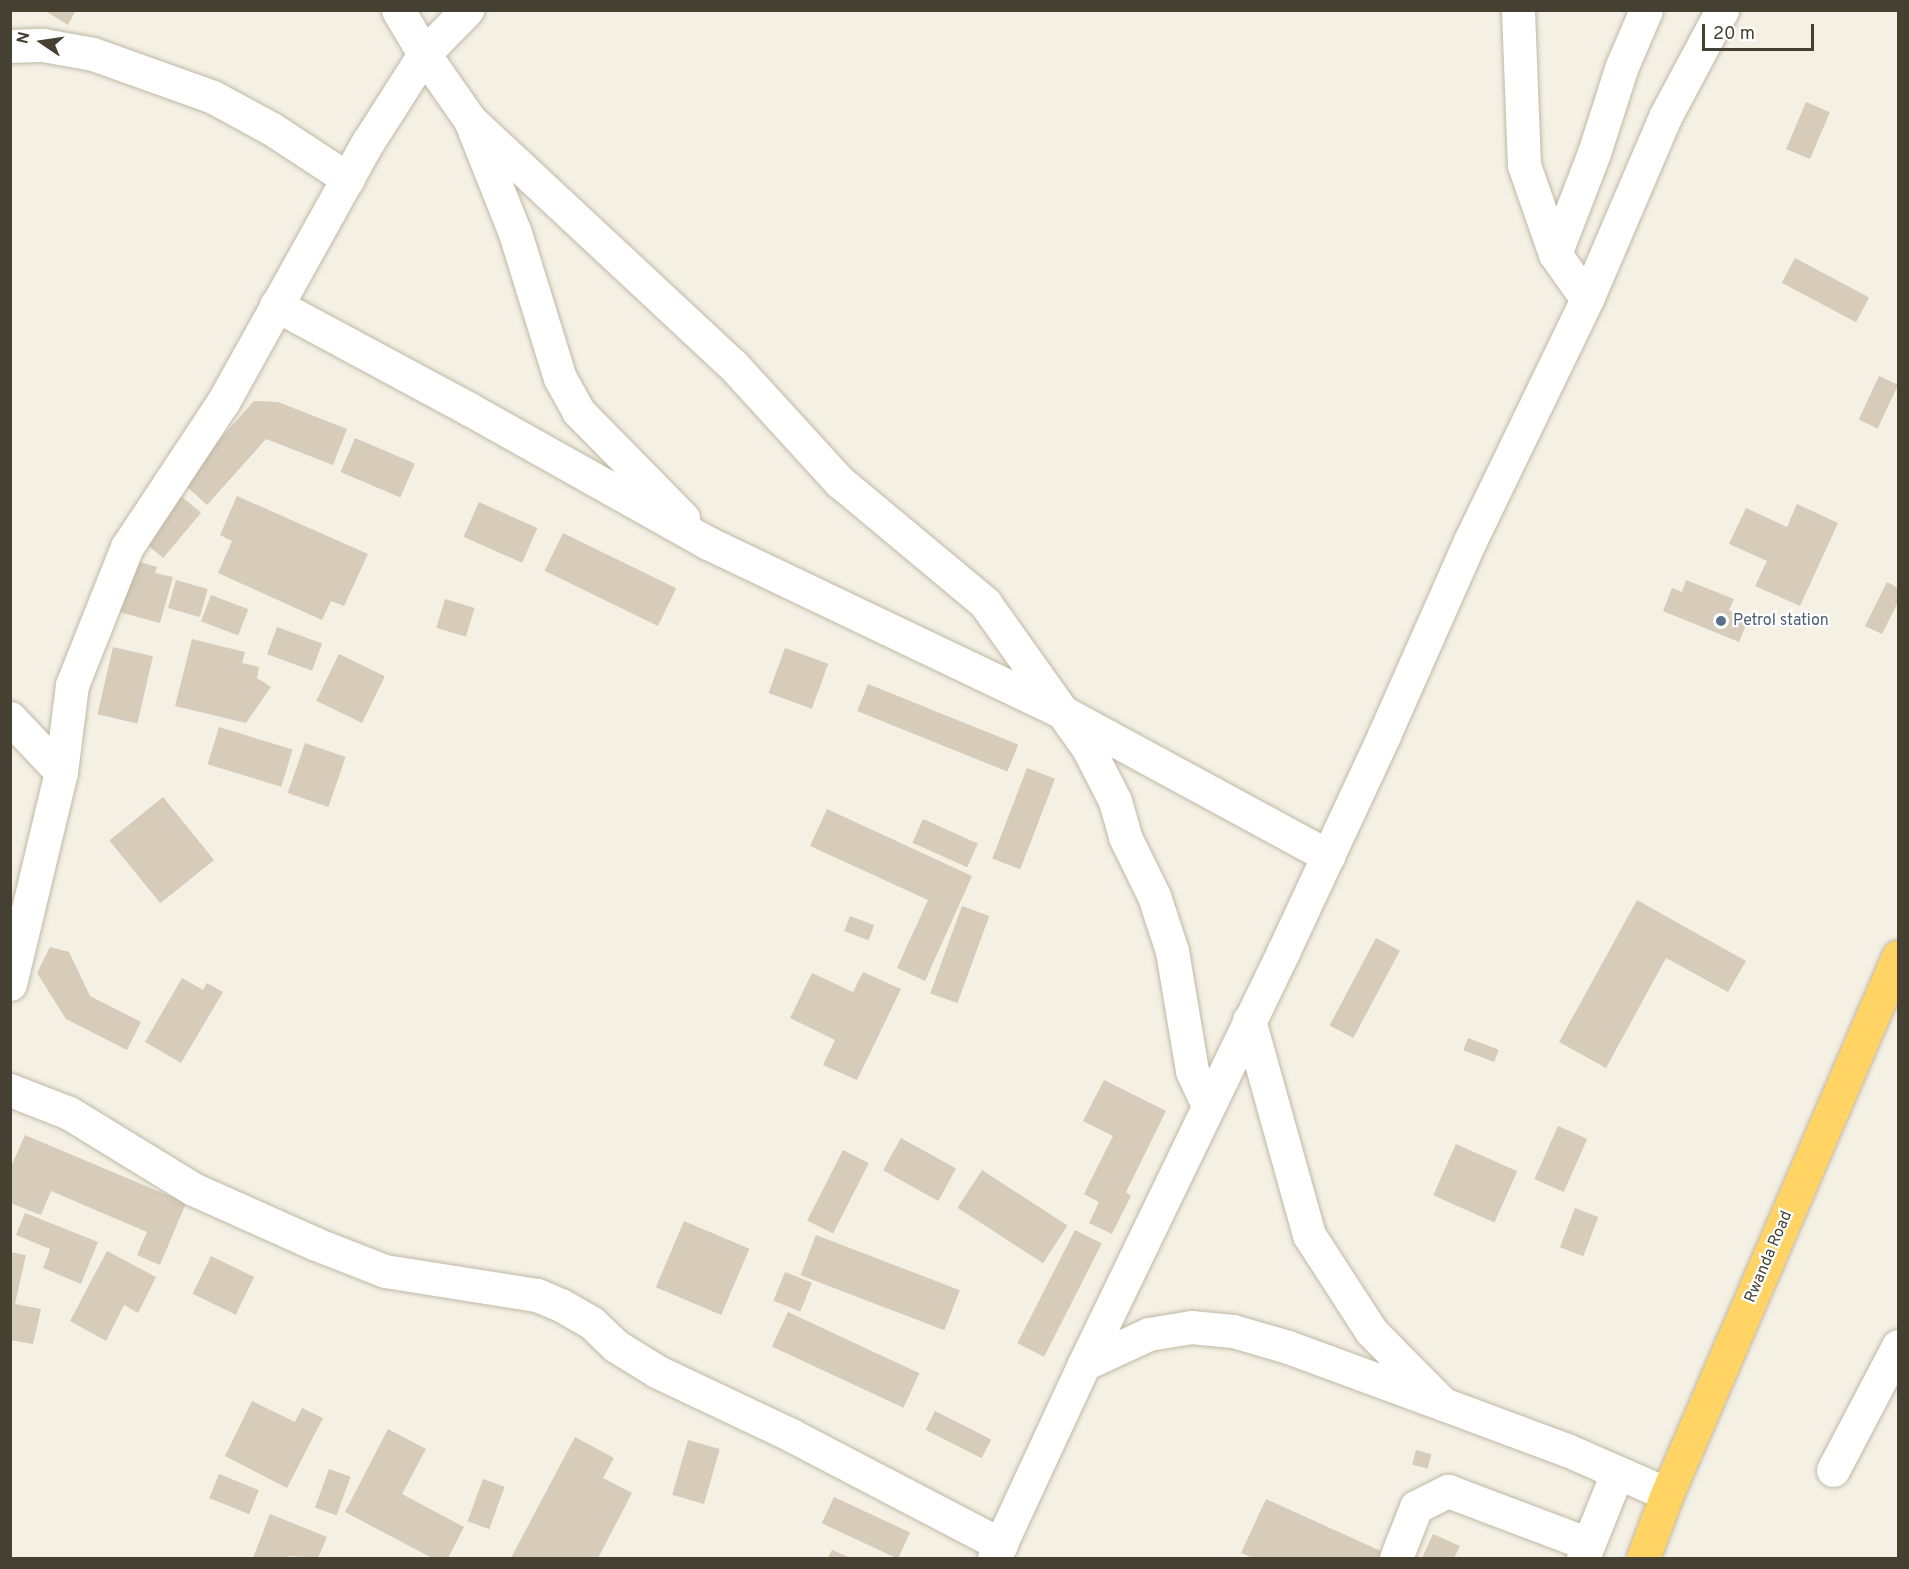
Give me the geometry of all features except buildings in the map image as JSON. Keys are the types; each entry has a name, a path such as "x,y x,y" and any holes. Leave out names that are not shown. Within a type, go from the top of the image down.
{"highway":[{"name":"Rwanda Road","path":"1642,1558 1667,1494 1899,957"}],"street":[{"path":"398,10 424,54 470,120 733,365 840,482 985,603 1088,748 1115,801 1125,837 1154,896 1172,951 1192,1071 1208,1105"},
{"path":"10,984 61,772 72,685 127,547 223,402 348,179 424,54 467,10"},
{"path":"1518,10 1524,165 1556,254 1587,298"},
{"path":"1556,254 1594,153 1622,66 1646,10"},
{"path":"10,1090 69,1113 193,1189 316,1244 385,1271 537,1295 561,1305 592,1323 616,1346 658,1372 791,1435 998,1552 1084,1364 1328,856 1470,541 1587,298 1666,115 1722,10"},
{"path":"10,46 44,45 93,54 213,97 273,129 348,179"},
{"path":"470,120 514,233 546,341 560,378 578,411 708,543"},
{"path":"276,305 469,409 708,543 1063,712 1328,856"},
{"path":"10,718 61,772"},
{"path":"1249,1020 1309,1235 1371,1331 1443,1404"},
{"path":"1084,1364 1149,1334 1191,1327 1233,1331 1288,1347 1567,1450 1667,1494"},
{"path":"1833,1470 1899,1346"},
{"path":"1396,1558 1416,1506 1448,1491 1585,1551 1617,1473"}],"place":[{"name":"Petrol station","path":"1721,621"}]}
